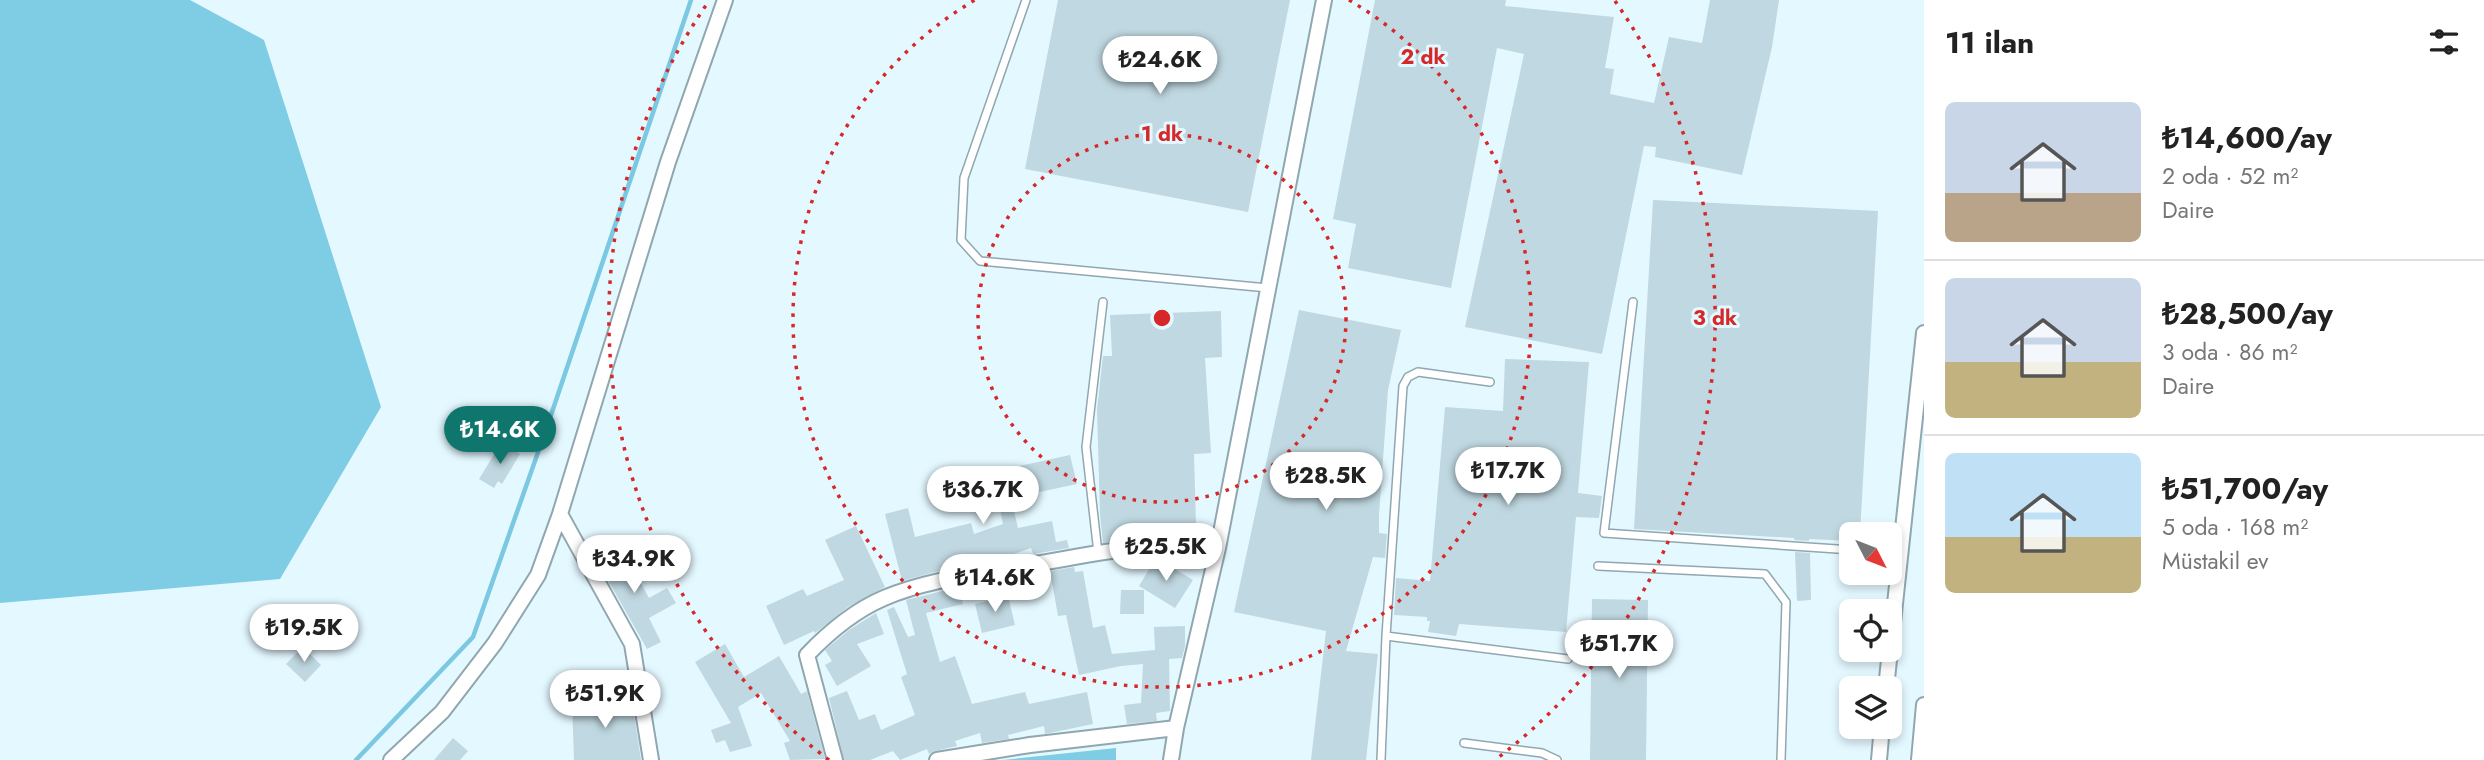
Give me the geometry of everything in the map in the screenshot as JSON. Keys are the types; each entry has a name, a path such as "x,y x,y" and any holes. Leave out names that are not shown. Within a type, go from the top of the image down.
{"street":[{"path":"391,760 409,755 495,643 538,575 561,514 668,162 725,0"},
{"path":"1171,760 1218,548 1324,0"},
{"path":"1899,522 1924,333"},
{"path":"561,514 632,644 651,760"},
{"path":"835,760 807,655 821,640 881,599 919,585 1129,548 1192,544 1218,548"},
{"path":"1887,676 1893,585"},
{"path":"1919,760 1924,705"},
{"path":"937,760 1030,745 1176,728"},
{"path":"1879,760 1881,739"}],"lane":[{"path":"1026,0 964,178 961,240 980,261 1268,288"},
{"path":"1098,553 1086,447 1103,302"},
{"path":"1633,302 1604,533 1839,549"},
{"path":"1381,760 1386,636 1404,386 1408,377 1418,372 1490,382"},
{"path":"1598,566 1765,574 1786,602 1781,760"},
{"path":"1386,636 1568,659"},
{"path":"1464,743 1542,752 1557,760"}],"shaded area":[{"path":"0,0 190,0 264,40 381,407 280,579 0,603"},
{"path":"1116,748 1116,760 1003,760"}],"building":[{"path":"1058,0 1290,0 1248,212 1025,169"},
{"path":"1375,0 1506,0 1505,6 1614,17 1605,68 1614,69 1610,94 1654,103 1669,37 1702,43 1710,0 1779,0 1772,47 1742,175 1655,157 1656,147 1644,146 1602,354 1465,327 1524,54 1497,48 1451,288 1348,268 1356,224 1333,219"},
{"path":"1653,200 1878,211 1861,522 1839,522 1839,540 1809,541 1634,529"},
{"path":"1299,310 1401,330 1388,390 1379,515 1379,533 1387,534 1385,558 1373,557 1346,651 1378,654 1366,760 1311,760 1326,631 1234,612"},
{"path":"1221,311 1222,357 1205,358 1211,453 1194,454 1196,525 1183,525 1184,536 1145,537 1103,543 1097,409 1103,356 1112,356 1110,315"},
{"path":"1505,359 1589,362 1578,493 1602,496 1599,518 1576,517 1566,632 1459,624 1456,636 1428,632 1430,621 1427,621 1427,617 1394,615 1396,578 1430,581 1445,407 1503,411"},
{"path":"501,443 520,454 502,484 498,481 494,488 479,479"},
{"path":"1070,455 1077,484 1011,498 1018,528 1052,521 1056,542 1067,540 1069,548 1033,554 1031,548 993,561 902,581 885,514 908,508 915,537 971,523 974,534 1003,524 992,472"},
{"path":"856,526 885,587 848,607 815,633 814,631 784,645 766,606 803,589 807,596 844,580 825,540"},
{"path":"620,545 649,598 667,588 676,603 649,618 661,642 647,649 596,559"},
{"path":"1795,552 1810,553 1811,600 1797,601"},
{"path":"1156,558 1193,580 1175,608 1139,586"},
{"path":"1074,567 1075,572 1083,571 1093,628 1105,625 1112,654 1155,650 1154,627 1185,626 1182,658 1169,659 1170,711 1156,713 1157,721 1127,724 1124,705 1141,703 1143,664 1079,675 1066,615 1058,616 1050,571"},
{"path":"959,587 963,604 926,613 940,662 955,656 972,704 1025,692 1029,704 1087,692 1093,724 1045,734 1044,726 1008,735 1009,739 982,743 980,733 955,741 957,746 929,754 927,749 900,760 893,751 870,760 844,760 829,698 847,691 859,720 875,714 881,730 915,715 901,677 907,674 887,610 894,607 908,637 915,635 906,600"},
{"path":"1121,590 1144,590 1144,614 1120,614"},
{"path":"1008,596 1015,625 982,633 975,604"},
{"path":"1592,599 1648,600 1646,760 1590,760"},
{"path":"876,613 884,634 857,644 871,666 837,686 825,665 832,661 825,650"},
{"path":"725,644 744,677 779,656 801,694 807,691 825,759 790,760 784,743 790,741 761,693 738,707 752,746 730,752 725,740 716,743 711,730 731,723 695,662"},
{"path":"303,647 321,665 305,682 286,664"},
{"path":"631,695 641,760 574,760 572,702"},
{"path":"453,738 468,751 460,760 434,760"}],"waterway":[{"path":"356,760 473,637 691,0"}]}
